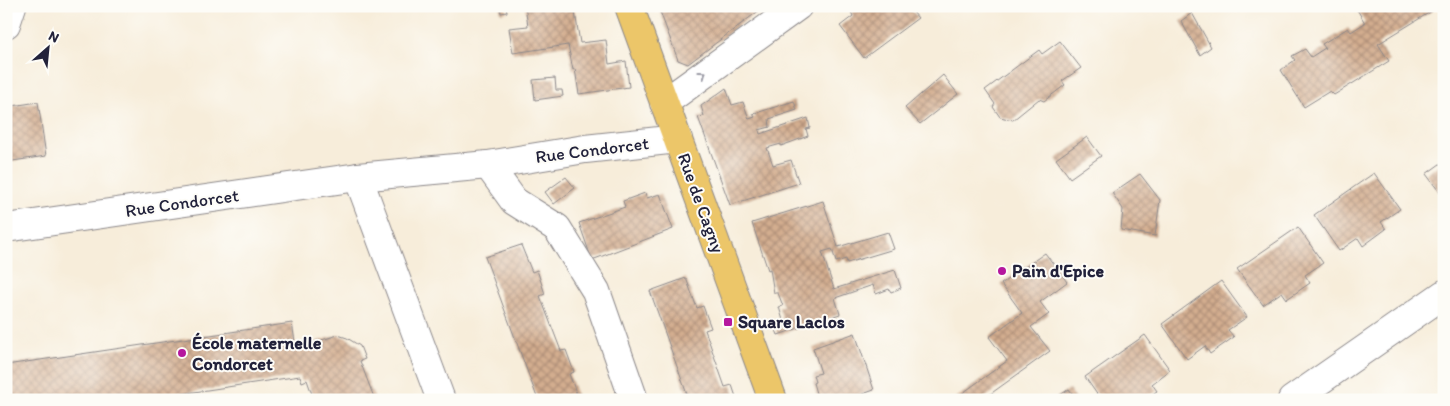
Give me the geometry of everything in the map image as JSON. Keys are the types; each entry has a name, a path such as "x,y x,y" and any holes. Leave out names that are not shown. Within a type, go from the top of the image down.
{"main road":[{"name":"Rue de Cagny","path":"629,6 774,400"}],"street":[{"path":"6,24 12,6"},
{"path":"664,103 798,6"},
{"name":"Rue Condorcet","path":"6,228 358,177 488,165 585,149 678,138"},
{"path":"488,165 514,201 557,228 596,291 634,400"},
{"path":"358,177 442,400"},
{"path":"1292,400 1444,294"}],"building":[{"path":"500,6 506,6 507,12 501,13"},
{"path":"525,6 574,6 580,43 606,40 609,64 626,61 629,87 579,94 575,69 573,70 568,45 513,53 509,28 528,26"},
{"path":"658,6 765,6 688,64 678,60"},
{"path":"859,6 908,6 918,18 864,58 840,26 853,16 851,12"},
{"path":"1355,6 1440,6 1378,44 1389,61 1334,95 1330,91 1304,107 1281,70 1295,60 1292,56 1305,49 1311,57 1325,48 1322,44 1348,28 1351,32 1365,23"},
{"path":"1192,13 1211,47 1200,55 1181,21"},
{"path":"1060,41 1081,68 1062,81 1065,85 1044,101 1039,99 1013,120 1000,117 993,107 995,104 985,90 1039,50 1042,54"},
{"path":"943,75 958,94 920,124 905,108"},
{"path":"555,78 556,90 562,90 563,96 535,100 533,80"},
{"path":"726,88 732,105 743,102 749,119 755,117 753,114 794,101 797,110 769,119 770,127 759,130 760,134 808,118 810,128 806,129 808,136 781,146 781,144 767,148 773,165 791,160 799,183 730,205 698,117 704,116 701,106"},
{"path":"38,102 46,156 6,162 6,107"},
{"path":"1087,137 1101,156 1070,178 1056,159"},
{"path":"1444,161 1444,198 1426,174"},
{"path":"1374,173 1400,209 1381,222 1386,229 1363,246 1358,238 1339,251 1314,215"},
{"path":"1140,174 1160,200 1155,236 1121,230 1123,209 1112,193"},
{"path":"566,177 575,188 554,204 545,192"},
{"path":"645,193 647,198 660,194 673,229 592,260 579,223 625,207 623,201"},
{"path":"823,201 838,247 888,232 894,249 847,263 846,259 836,262 832,249 822,252 834,289 895,270 901,288 891,292 889,289 876,294 873,285 835,298 840,314 778,335 776,330 785,327 779,307 783,306 778,293 774,293 770,269 768,270 752,223"},
{"path":"1298,227 1323,263 1305,275 1310,283 1287,299 1282,292 1263,305 1237,269"},
{"path":"521,245 532,272 537,270 545,294 540,296 561,351 566,350 574,372 569,374 579,400 538,400 485,257"},
{"path":"1045,253 1067,282 1040,302 1049,314 1031,327 1050,351 982,400 953,400 1007,361 989,337 1022,313 1001,284"},
{"path":"686,278 697,308 703,306 711,328 705,330 725,387 732,385 737,400 689,400 650,291"},
{"path":"1221,281 1247,317 1228,330 1234,337 1210,354 1205,346 1187,359 1162,324"},
{"path":"292,323 296,348 338,335 360,346 365,359 360,361 375,400 314,400 307,380 302,382 300,376 141,400 6,400 6,365"},
{"path":"855,333 874,390 846,400 818,400 813,383 815,382 813,375 821,373 813,348"},
{"path":"1145,335 1170,370 1152,384 1157,391 1144,400 1101,400 1085,377"},
{"path":"1069,389 1077,400 1053,400"}],"place":[{"name":"Pain d'Epice","path":"1002,271"},
{"name":"Square Laclos","path":"728,322"},
{"name":"École maternelle Condorcet","path":"182,353"}]}
